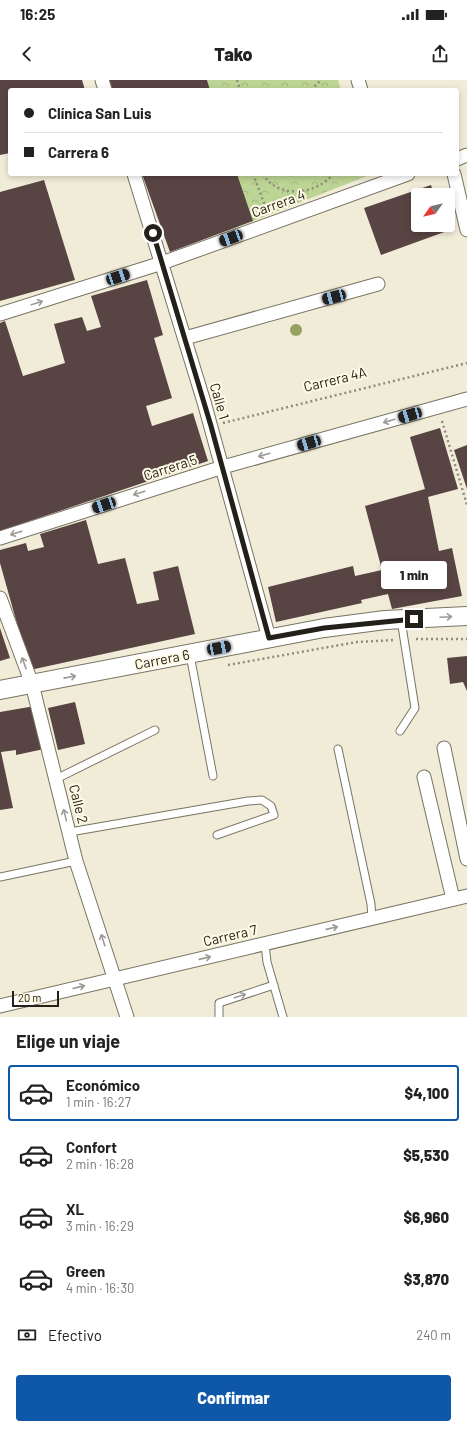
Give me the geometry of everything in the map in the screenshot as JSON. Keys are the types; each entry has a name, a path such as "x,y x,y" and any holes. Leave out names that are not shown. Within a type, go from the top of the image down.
{"main road":[{"name":"Carrera 6","path":"0,690 324,628 401,620 467,616"}],"street":[{"name":"Calle 1","path":"135,176 223,467 269,638"},
{"path":"454,176 467,230"},
{"name":"Carrera 4","path":"0,314 162,263 272,223 389,177"},
{"path":"185,338 378,284"},
{"name":"Carrera 5","path":"0,538 223,467 467,399"},
{"name":"Calle 2","path":"0,598 32,684 76,860 116,979 127,1017"},
{"path":"444,748 467,859"},
{"path":"424,777 453,899"},
{"name":"Carrera 7","path":"0,1006 467,896"}],"lane":[{"path":"400,731 415,708 401,620"},
{"path":"190,654 213,776"},
{"path":"56,779 155,730"},
{"path":"338,749 371,904 372,918"},
{"path":"70,832 248,801 262,800 271,806 274,815 217,835"},
{"path":"0,877 76,860"},
{"path":"265,944 283,1017"},
{"path":"219,1017 219,1003 274,985"}],"path":[{"path":"313,88 321,80"},
{"path":"254,176 272,223"},
{"path":"264,176 267,182 289,192 303,192 328,180 331,176"},
{"name":"Carrera 4A","path":"211,426 467,363"},
{"path":"439,407 467,505"},
{"path":"223,666 357,642 404,639 467,639"}],"green space":[{"path":"207,80 338,80 340,88 209,88"},
{"path":"238,176 367,176 253,221"}],"building":[{"path":"0,80 82,80 84,88 8,88 8,153 0,155"},
{"path":"109,80 207,80 209,88 112,88"},
{"path":"143,176 238,176 253,221 170,252"},
{"path":"44,180 75,280 0,301 0,192"},
{"path":"431,185 432,188 422,188"},
{"path":"411,192 411,232 444,232 381,255 364,208"},
{"path":"147,280 163,335 154,338 172,398 146,406 152,426 193,413 208,461 0,531 0,323 5,321 23,376 65,363 54,324 82,317 87,331 101,327 91,296"},
{"path":"440,428 458,489 428,497 439,551 452,548 462,596 392,609 388,594 361,600 362,603 276,622 268,587 353,566 355,576 382,570 365,506 425,489 410,437"},
{"path":"467,445 467,489 454,450"},
{"path":"86,520 98,564 125,558 137,604 159,600 153,572 178,566 195,634 30,670 0,563 0,550 26,543 28,551 44,547 40,534"},
{"path":"0,628 10,658 0,661"},
{"path":"467,656 467,691 463,682 450,684 447,658"},
{"path":"75,702 85,744 58,750 48,708"},
{"path":"35,706 44,749 16,755 16,750 1,752 13,808 0,810 0,712"}],"route":[{"path":"153,233 227,481 269,638 324,628 385,620 414,619"}]}
